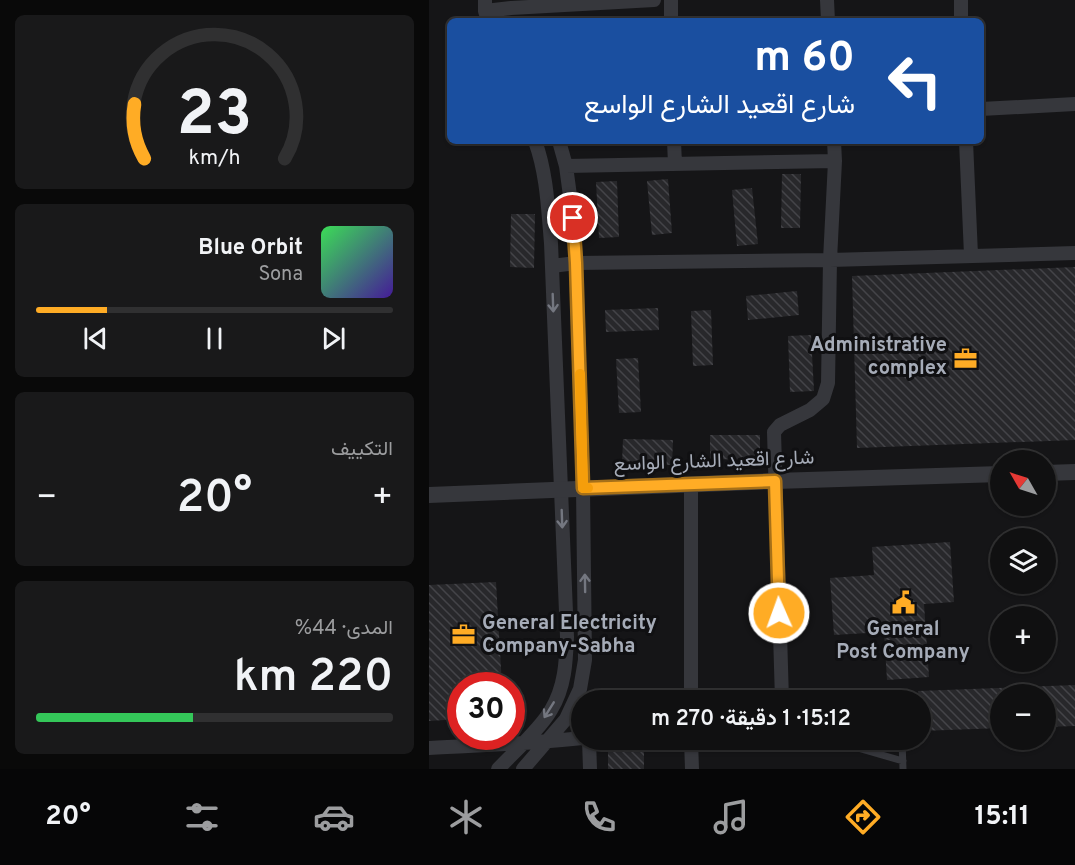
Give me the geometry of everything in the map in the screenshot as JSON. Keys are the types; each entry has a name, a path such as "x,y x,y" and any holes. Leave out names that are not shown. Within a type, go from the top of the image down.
{"street":[{"path":"486,11 654,0"},
{"path":"671,0 671,18"},
{"path":"827,0 828,18"},
{"path":"961,0 961,18"},
{"path":"984,109 1075,104"},
{"path":"525,741 551,710 562,685 566,665 567,637 552,266 547,191 541,156 536,144"},
{"path":"523,769 566,719 581,689 585,660 583,488 576,263 566,166 560,144"},
{"path":"674,144 675,164"},
{"path":"782,690 774,432 780,425 810,410 823,399 828,383 834,144"},
{"path":"966,144 972,255"},
{"path":"566,166 834,161"},
{"path":"552,266 576,263 830,260 1075,253"},
{"path":"1056,473 1075,472"},
{"name":"شارع اقعيد الشارع الواسع","path":"429,495 990,474"},
{"path":"691,484 691,690"},
{"path":"525,742 571,739"},
{"path":"429,748 447,747"},
{"path":"498,769 516,750"},
{"path":"589,750 590,769"},
{"path":"691,750 692,769"}],"lane":[{"path":"859,750 903,765 902,750"}],"building":[{"path":"782,174 801,174 800,228 781,228"},
{"path":"668,179 672,233 652,235 647,181"},
{"path":"617,181 619,237 599,238 596,182"},
{"path":"752,188 758,244 737,246 732,190"},
{"path":"511,214 535,214 534,268 510,267"},
{"name":"Administrative complex","path":"1075,267 1075,440 857,448 852,276"},
{"path":"797,291 799,315 748,320 746,296"},
{"path":"658,308 659,330 606,332 605,310"},
{"path":"711,310 713,365 693,366 691,311"},
{"path":"811,335 814,391 790,392 788,336"},
{"path":"638,358 641,412 619,413 616,359"},
{"path":"710,435 760,435 760,460 710,459"},
{"path":"623,439 673,440 672,465 622,464"},
{"path":"950,542 954,602 924,604 929,677 887,680 884,632 834,635 830,578 874,575 872,547"},
{"name":"General Electricity Company-Sabha","path":"496,582 501,672 447,672 447,720 429,721 429,585"},
{"path":"1075,685 1075,726 1056,727 1056,686"},
{"path":"990,688 990,728 931,731 931,691"},
{"path":"608,750 644,750 644,769 608,769"}],"slow traffic":[{"path":"580,374 583,488 588,488"}],"place":[{"name":"Administrative complex","path":"965,358"},
{"name":"General Post Company","path":"903,603"},
{"name":"General Electricity Company-Sabha","path":"464,635"}],"route":[{"path":"573,218 583,488 775,481 779,613"}]}
